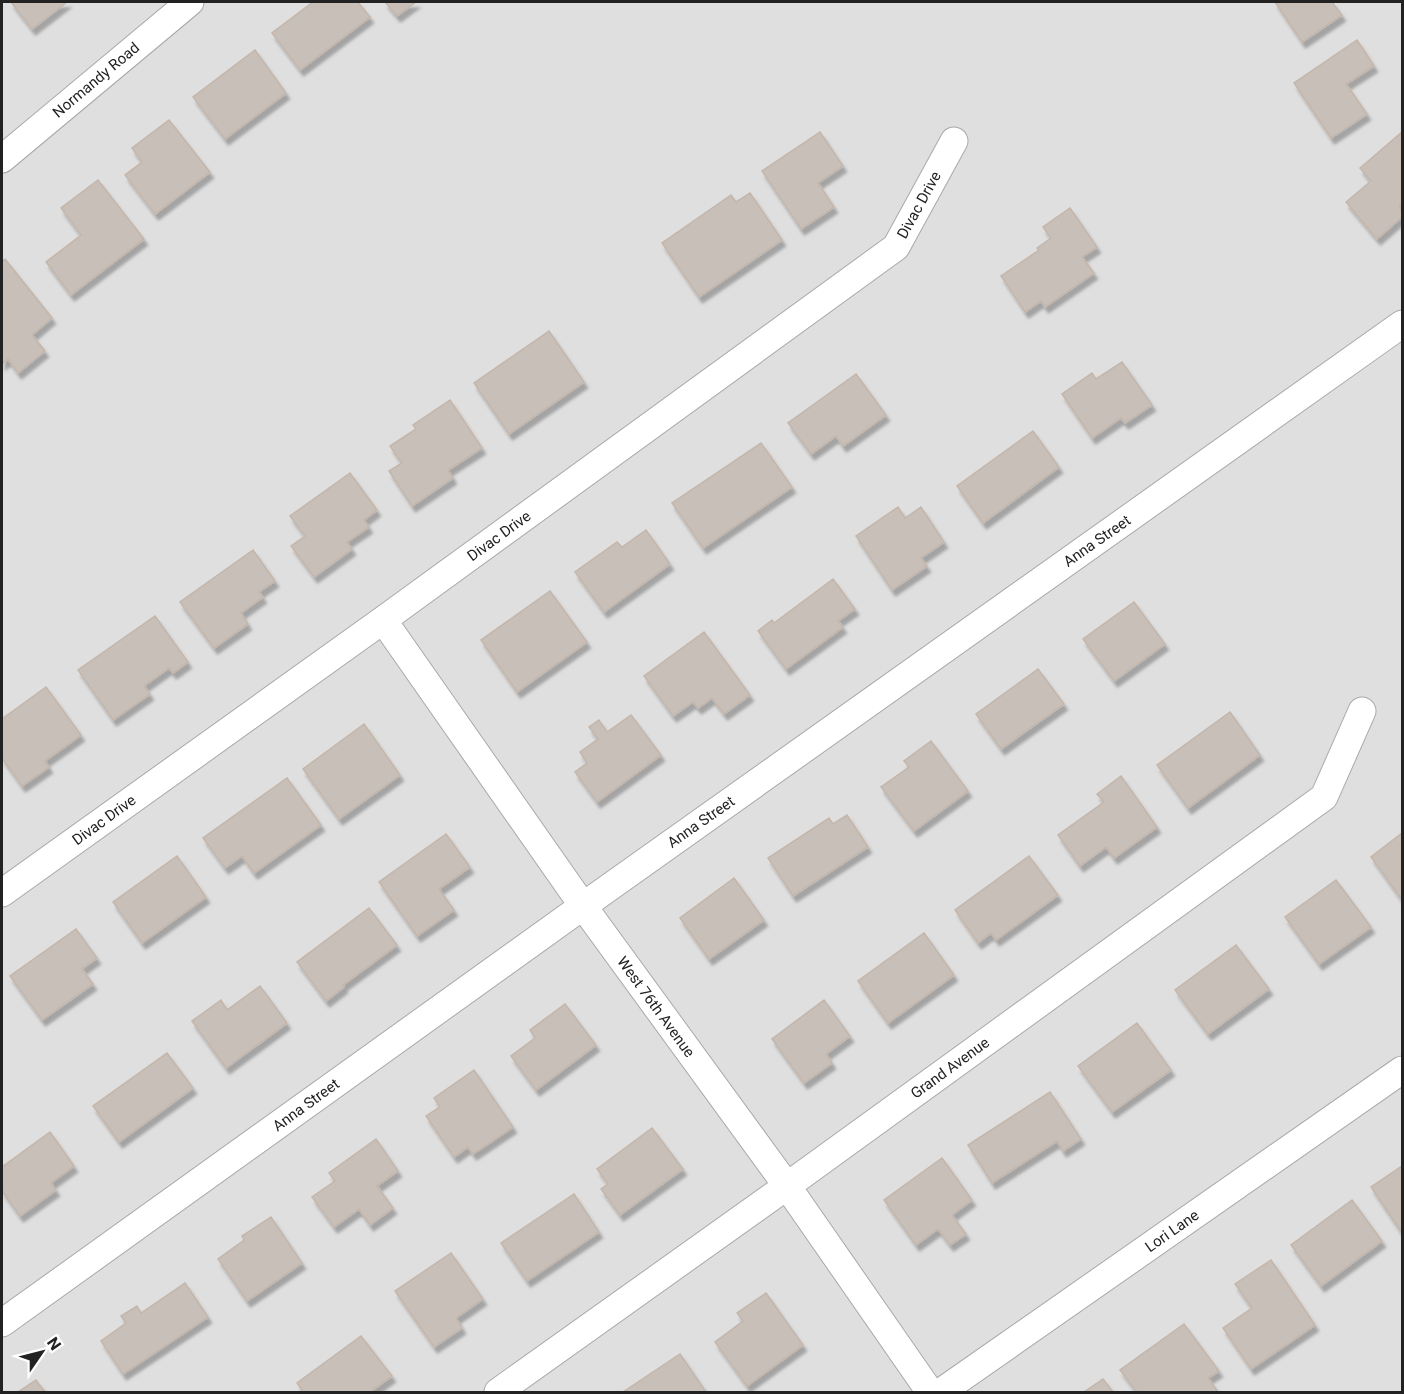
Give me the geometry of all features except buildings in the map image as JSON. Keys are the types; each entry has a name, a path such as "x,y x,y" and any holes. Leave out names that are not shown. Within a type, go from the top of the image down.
{"street":[{"name":"Normandy Road","path":"2,159 190,2"},
{"name":"Divac Drive","path":"2,894 896,247 954,141"},
{"name":"Anna Street","path":"2,1323 583,906 1402,324"},
{"name":"West 76th Avenue","path":"383,620 583,906 786,1186 930,1392"},
{"name":"Grand Avenue","path":"498,1392 1324,797 1362,711"},
{"name":"Lori Lane","path":"941,1392 1402,1070"}],"shaded area":[{"path":"2,2 1402,2 1402,1392 2,1392"}]}
